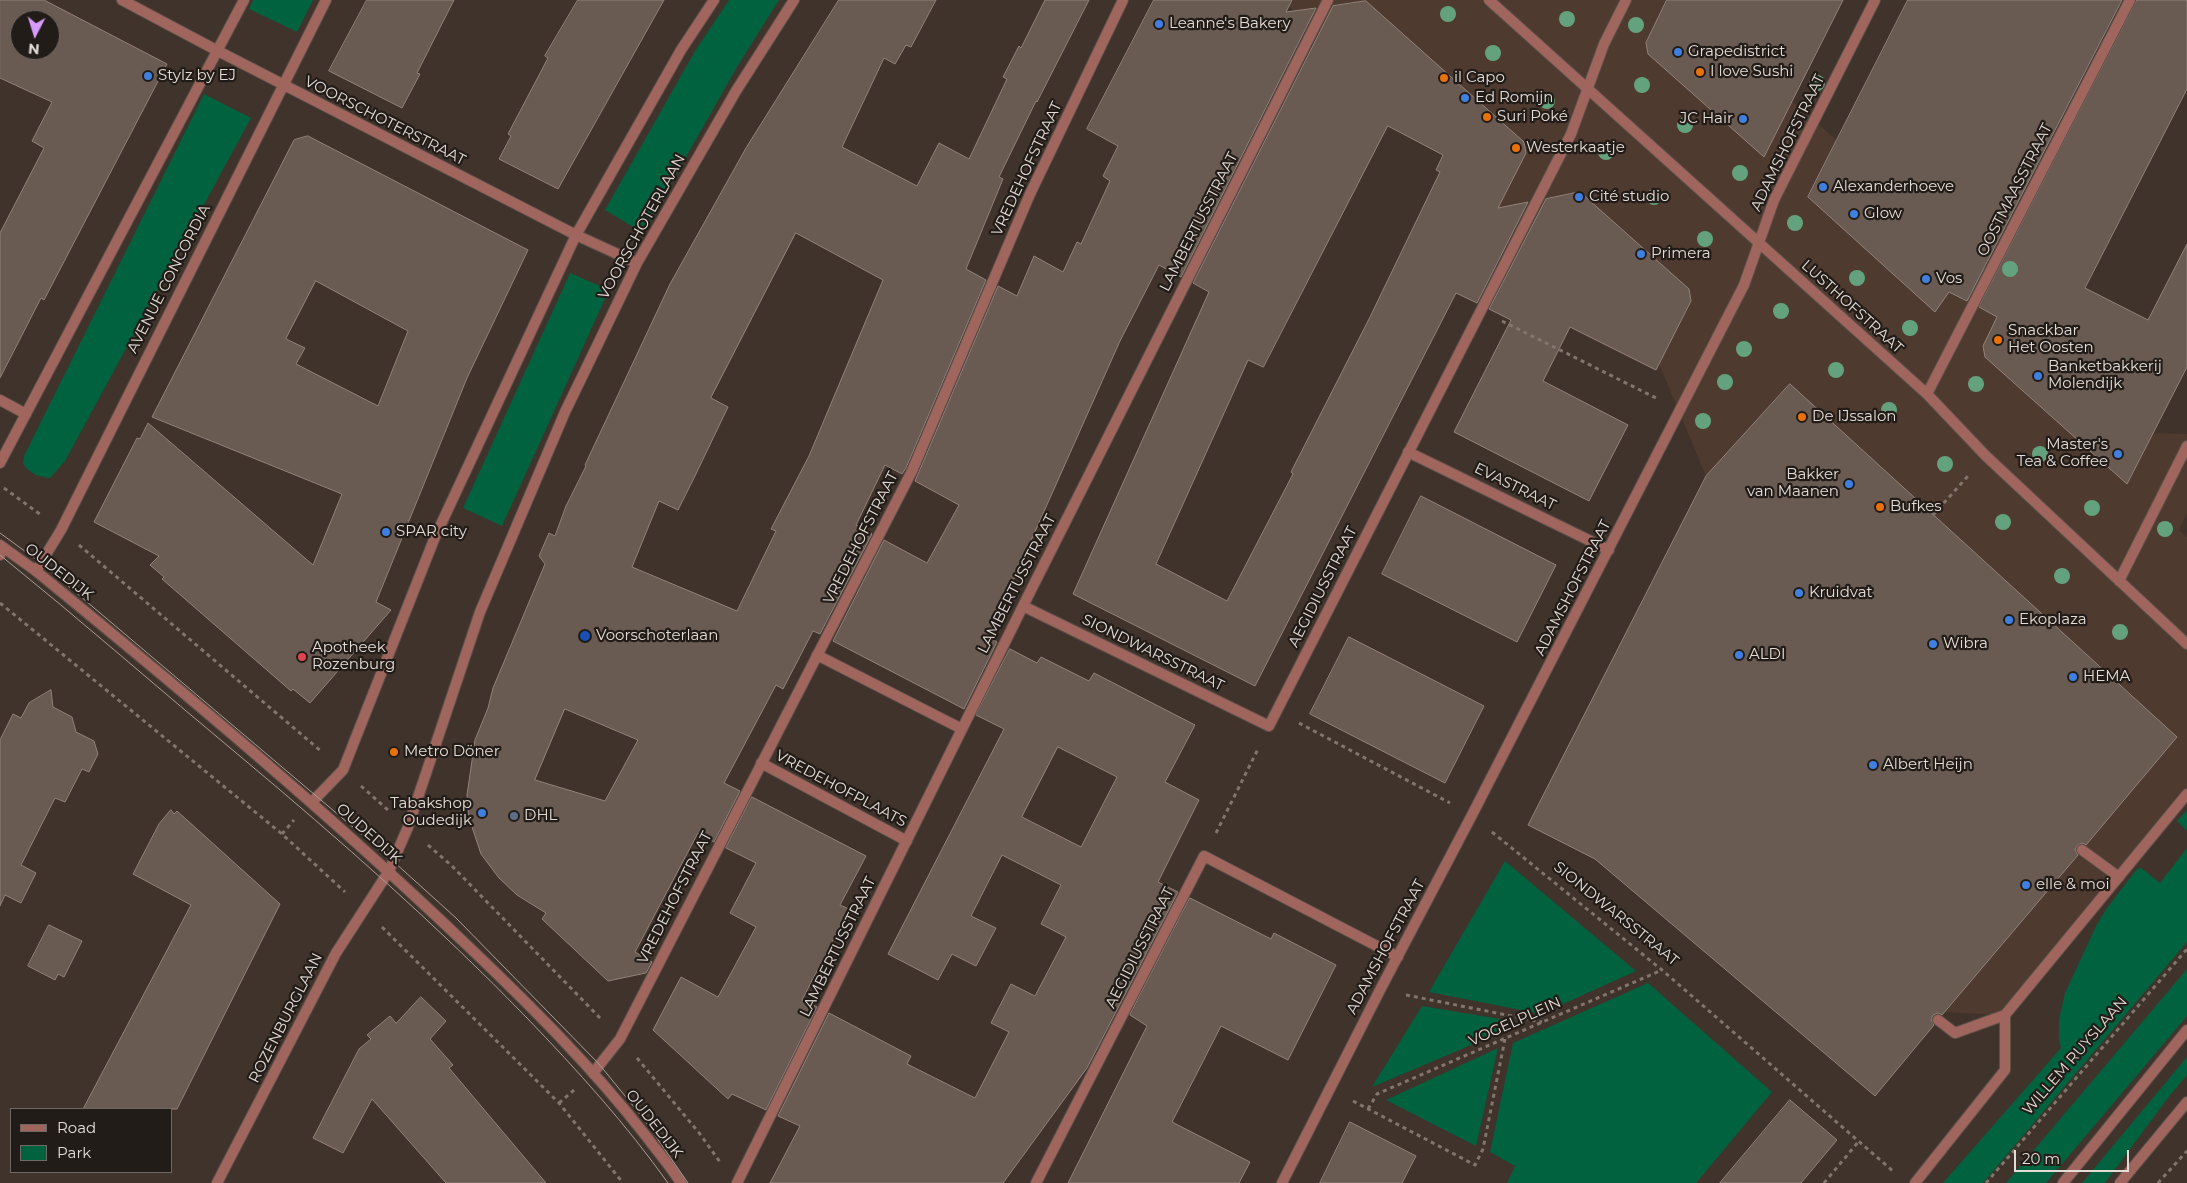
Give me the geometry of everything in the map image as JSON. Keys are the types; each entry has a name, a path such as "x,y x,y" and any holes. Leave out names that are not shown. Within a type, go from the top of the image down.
{"street":[{"name":"VOORSCHOTERSTRAAT","path":"122,0 282,85 576,235 637,263"},
{"path":"0,463 244,0"},
{"name":"AVENUE CONCORDIA","path":"36,571 61,530 326,0"},
{"path":"312,802 343,770 435,537 576,235 681,50 714,0"},
{"name":"VOORSCHOTERLAAN","path":"388,871 408,827 480,612 565,412 637,263 736,91 794,0"},
{"name":"VREDEHOFSTRAAT","path":"592,1073 620,1038 912,471 1030,194 1124,0"},
{"name":"LAMBERTUSSTRAAT","path":"737,1183 1023,606 1328,0"},
{"name":"LUSTHOFSTRAAT","path":"1489,0 1927,394 1986,456 2187,644"},
{"name":"AEGIDIUSSTRAAT","path":"1269,726 1571,134 1604,44 1626,0"},
{"name":"ADAMSHOFSTRAAT","path":"1282,1183 1744,285 1774,200 1875,0"},
{"name":"OOSTMAASSTRAAT","path":"1927,394 2130,0"},
{"path":"0,400 26,414"},
{"path":"2119,581 2187,446"},
{"name":"EVASTRAAT","path":"1408,452 1609,550"},
{"name":"OUDEDIJK","path":"1,549 36,571 312,802 388,871 500,977 592,1073 631,1118 681,1183"},
{"name":"SIONDWARSSTRAAT","path":"1023,606 1269,726"},
{"path":"816,655 962,729"},
{"name":"VREDEHOFPLAATS","path":"761,763 907,841"},
{"path":"1938,1020 1955,1033 2005,1015 2187,794"},
{"path":"2082,850 2119,877"},
{"path":"1204,856 1398,957"},
{"name":"AEGIDIUSSTRAAT","path":"1036,1183 1204,856"},
{"name":"ROZENBURGLAAN","path":"217,1183 336,953 388,871"},
{"path":"1915,1183 2005,1070 2005,1015"},
{"path":"2063,1183 2187,1030"},
{"path":"2120,1183 2187,1102"}],"path":[{"path":"1481,310 1681,410"},
{"path":"1933,515 1986,456"},
{"path":"0,603 282,834 363,909 461,1003 559,1103 622,1183"},
{"name":"SIONDWARSSTRAAT","path":"1276,710 1472,815 1662,970 1900,1177"},
{"path":"1204,856 1269,726"},
{"name":"WILLEM RUYSLAAN","path":"1986,1183 2187,948"},
{"name":"VOGELPLEIN","path":"1368,1109 1377,1094 1662,970"},
{"path":"1380,990 1543,1022"},
{"path":"1329,1090 1475,1165 1483,1149 1505,1038"},
{"path":"1824,1183 1859,1141"},
{"path":"2158,1183 2187,1151"}],"shaded area":[{"path":"1282,0 1675,0 2086,356 2153,433 2187,434 2187,513 2179,530 2187,537 2187,794 2005,1015 1945,1012 1657,780 1706,476 1659,364 1649,367 1627,356 1635,339 1522,287 1490,226 1447,175 1436,170 1443,155 1430,148 1434,141"}],"green space":[{"path":"253,0 313,0 297,32 249,9"},
{"path":"729,0 779,0 737,67 643,233 605,210 695,51"},
{"path":"204,94 251,118 65,461 50,478 35,474 23,464 24,456"},
{"path":"570,273 609,290 502,526 463,508"},
{"path":"2187,810 2187,831 2177,821"},
{"path":"2187,848 2187,942 1983,1183 1943,1183 2061,1048 2059,1019 2065,993 2097,924 2107,908 2137,869 2141,868 2160,883"},
{"path":"1505,861 1636,971 1541,1014 1429,992"},
{"path":"2187,969 2187,1016 2046,1183 2006,1183"},
{"path":"1648,983 1772,1092 1696,1183 1507,1183 1515,1166 1490,1152 1513,1043"},
{"path":"1422,1006 1506,1020 1502,1032 1372,1087"},
{"path":"1498,1048 1476,1146 1386,1100"},
{"path":"2187,1057 2187,1075 2105,1183 2082,1183"}],"building":[{"path":"0,0 44,0 167,64 44,300 41,298 0,378 0,233 44,148 32,141 52,102 0,78"},
{"path":"367,0 454,0 417,73 420,74 402,108 329,71"},
{"path":"578,0 664,0 558,189 499,159 511,136 508,134 548,58 545,56"},
{"path":"839,0 936,0 911,47 906,45 895,64 884,58 842,147 917,186 939,143 969,159 1007,79 1003,77 1019,46 1021,48 1045,0 1089,0 999,177 1003,179 966,269 986,280 906,468 902,474 885,465 856,525 872,534 820,634 813,631 783,689 776,685 724,783 740,791 714,842 698,833 635,952 652,962 646,973 608,981 542,919 546,913 517,895 499,878 481,854 469,818 467,795 475,740 488,708 493,688 545,564 539,556 549,533 555,536 566,506 670,284 746,148","holes":["796,233 883,280 809,456 771,529 776,531 737,611 632,567 659,501 678,510 694,478 728,407 711,398","565,709 638,740 605,801 535,780"]},
{"path":"1154,0 1292,0 1286,12 1316,8 1181,277 1159,265 1120,341 988,637 997,642 964,709 833,641 884,540 927,563 959,505 915,481 998,286 1017,296 1034,256 1063,272 1077,242 1081,244 1110,181 1103,176 1118,146 1087,129"},
{"path":"1667,0 1843,0 1764,157 1648,54 1646,43"},
{"path":"1908,0 2122,0 1967,301 1949,292 1935,312 1808,197"},
{"path":"2137,0 2187,0 2187,89 2085,288 2148,320 2187,244 2187,367 2127,484 1985,357 1983,346 1997,317 1979,307"},
{"path":"1366,1 1524,142 1526,153 1498,208 1528,202 1477,303 1456,293 1255,686 1073,594 1209,292 1193,283 1333,6","holes":["1388,126 1443,155 1436,170 1440,172 1370,317 1291,472 1293,474 1227,601 1156,564 1248,360 1263,367"]},
{"path":"308,136 528,250 467,378 376,602 391,610 310,703 293,689 291,691 162,579 164,577 150,565 159,556 94,522 137,438 140,439 148,423 313,565 342,494 152,417 294,140","holes":["316,281 408,331 378,406 296,364 305,348 286,339"]},
{"path":"1580,192 1689,289 1691,301 1656,370 1570,327 1543,381 1628,425 1589,501 1454,432 1511,320 1489,309 1546,199"},
{"path":"1790,384 2177,737 2086,845 2082,843 2077,846 2075,850 2078,855 1942,1015 1938,1013 1933,1015 1931,1020 1934,1025 1875,1096 1595,859 1528,825 1706,476"},
{"path":"1421,496 1556,565 1517,642 1382,574"},
{"path":"1349,637 1484,706 1445,783 1310,714"},
{"path":"1010,649 1037,663 1041,657 1089,681 1094,673 1195,725 1165,782 1199,800 1158,882 1178,892 1087,1068 1003,1183 770,1183 800,1126 778,1116 829,1013 911,1056 907,1064 975,1098 1009,1032 991,1023 1011,984 1035,996 1066,937 1041,924 1061,885 1002,855 971,916 996,928 976,966 952,954 938,980 888,954 1004,729 976,715","holes":["1058,747 1117,777 1081,847 1022,817"]},
{"path":"51,690 53,707 72,717 76,732 94,741 98,754 89,772 82,769 65,802 55,798 21,865 36,873 21,903 5,895 0,906 0,740 13,714 21,718 29,703"},
{"path":"752,797 866,856 840,905 849,909 802,1000 817,1007 766,1110 732,1094 728,1099 653,1030 681,977 718,997 756,927 730,913 756,863 726,848"},
{"path":"171,810 174,814 177,811 280,904 177,1109 84,1108 191,905 133,874 159,824"},
{"path":"1190,898 1271,939 1274,933 1336,965 1288,1060 1221,1026 1172,1122 1250,1162 1239,1183 1068,1183 1147,1026 1130,1015"},
{"path":"49,925 82,941 64,977 58,974 55,980 28,966"},
{"path":"421,997 446,1021 430,1039 453,1065 449,1068 546,1183 446,1183 372,1099 343,1153 313,1138 359,1049 371,1039 367,1035 390,1016 396,1023"},
{"path":"1790,1100 1837,1140 1801,1183 1720,1183"},
{"path":"1350,1122 1416,1156 1402,1183 1320,1183"}],"tram line":[{"path":"0,533 41,563 393,861 456,918 599,1064 643,1118 688,1183"},
{"path":"0,555 278,788 423,916 493,983 564,1057 618,1119 668,1183"}],"place":[{"name":"Leanne's Bakery","path":"1159,24"},
{"name":"Grapedistrict","path":"1678,52"},
{"name":"I love Sushi","path":"1700,72"},
{"name":"Stylz by EJ","path":"148,76"},
{"name":"il Capo","path":"1444,78"},
{"name":"Ed Romijn","path":"1465,98"},
{"name":"Suri Poké","path":"1487,117"},
{"name":"JC Hair","path":"1743,119"},
{"name":"Westerkaatje","path":"1516,148"},
{"name":"Alexanderhoeve","path":"1823,187"},
{"name":"Cité studio","path":"1579,197"},
{"name":"Glow","path":"1854,214"},
{"name":"Primera","path":"1641,254"},
{"name":"Vos","path":"1926,279"},
{"name":"Snackbar Het Oosten","path":"1998,340"},
{"name":"Banketbakkerij Molendijk","path":"2038,376"},
{"name":"De IJssalon","path":"1802,417"},
{"name":"Master's Tea & Coffee","path":"2118,454"},
{"name":"Bakker van Maanen","path":"1849,484"},
{"name":"Bufkes","path":"1880,507"},
{"name":"SPAR city","path":"386,532"},
{"name":"Kruidvat","path":"1799,593"},
{"name":"Ekoplaza","path":"2009,620"},
{"name":"Voorschoterlaan","path":"585,636"},
{"name":"Wibra","path":"1933,644"},
{"name":"ALDI","path":"1739,655"},
{"name":"Apotheek Rozenburg","path":"302,657"},
{"name":"HEMA","path":"2073,677"},
{"name":"Metro Döner","path":"394,752"},
{"name":"Albert Heijn","path":"1873,765"},
{"name":"Tabakshop Oudedijk","path":"482,813"},
{"name":"DHL","path":"514,816"},
{"name":"elle & moi","path":"2026,885"}]}
